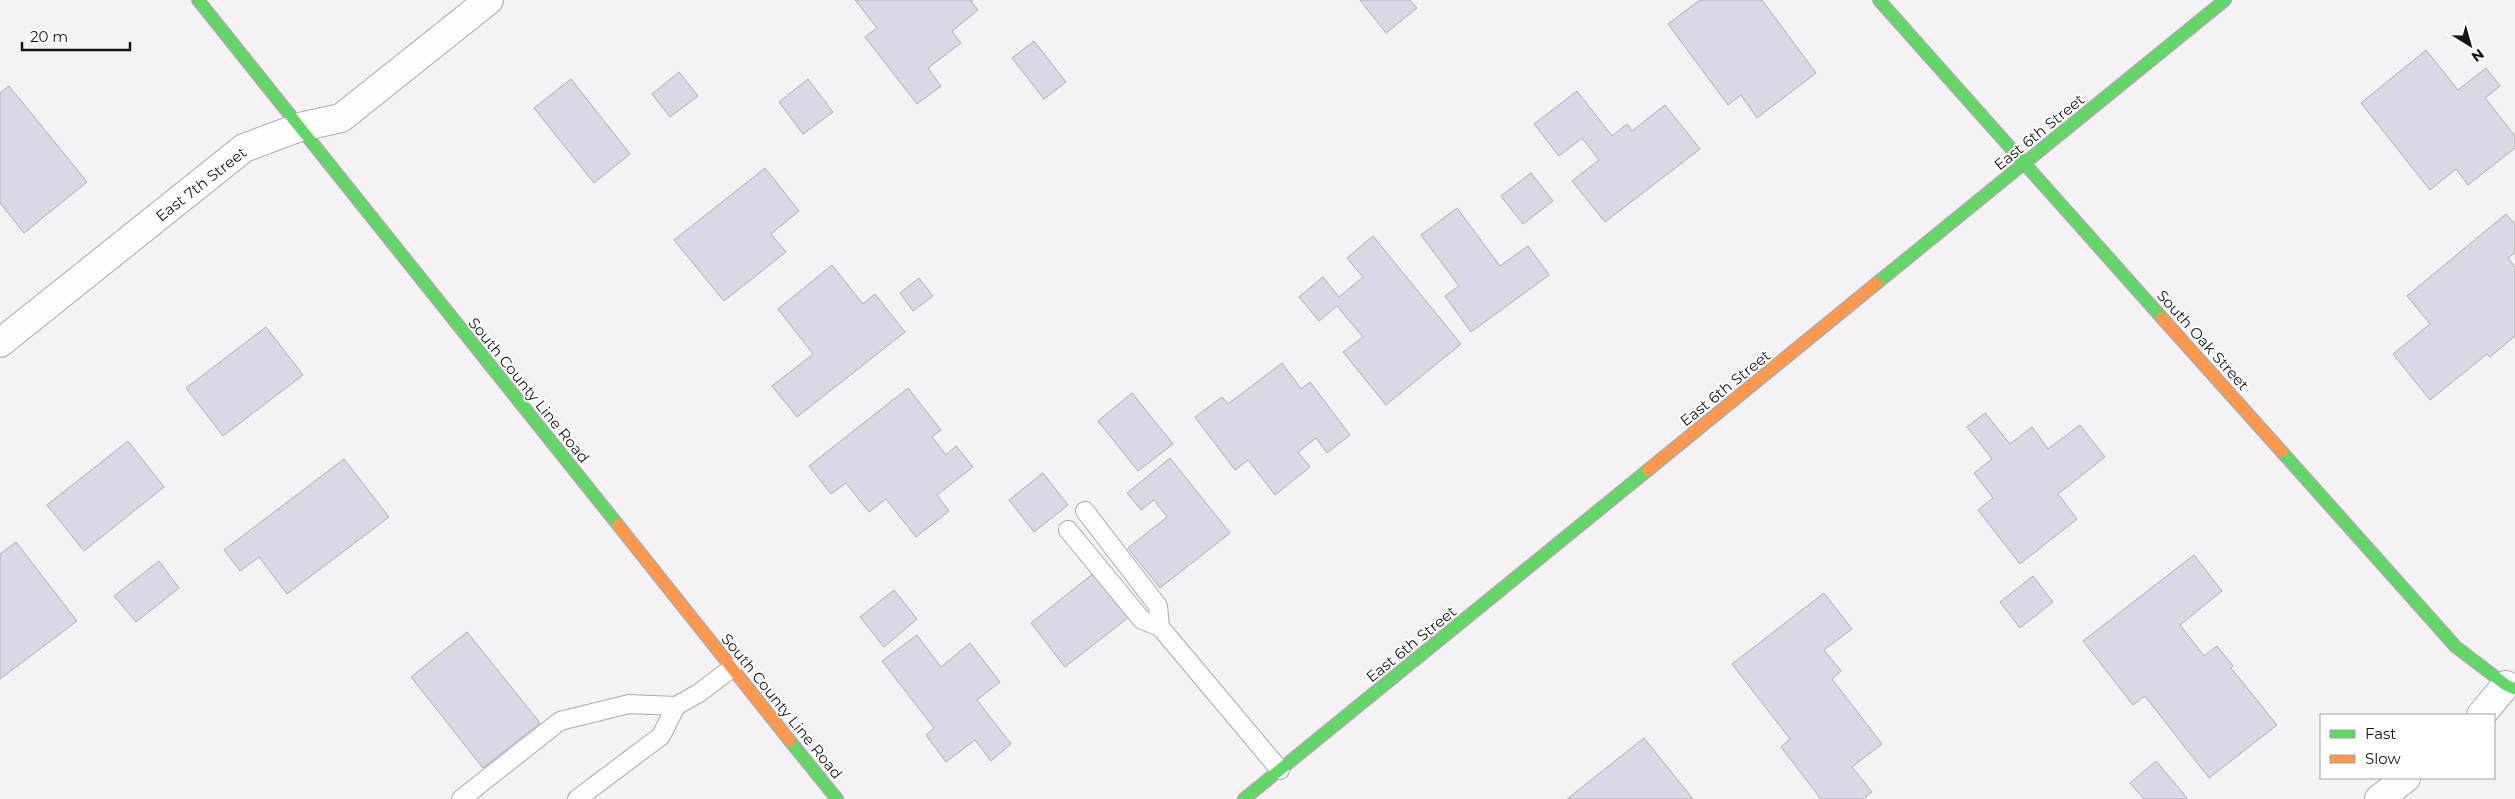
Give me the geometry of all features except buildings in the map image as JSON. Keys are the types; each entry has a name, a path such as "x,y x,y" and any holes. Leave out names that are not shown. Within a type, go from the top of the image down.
{"street":[{"name":"South County Line Road","path":"198,0 837,799"},
{"name":"East 7th Street","path":"0,343 244,148 300,127 341,118 489,0"},
{"name":"South Oak Street","path":"1879,0 2456,648 2510,687"},
{"name":"East 6th Street","path":"1244,799 2225,0"},
{"path":"2482,714 2510,687"},
{"path":"2379,799 2405,779"}],"lane":[{"path":"1085,511 1158,606 1160,627"},
{"path":"1068,530 1142,620 1160,627 1280,770"},
{"path":"577,799 661,736 676,706 698,693 732,668"},
{"path":"461,799 560,721 629,704 676,706"}],"traffic: fast":[{"path":"198,0 618,525"},
{"path":"1879,0 2162,318"},
{"path":"1877,283 2225,0"},
{"path":"2282,452 2456,647 2506,685 2515,689"},
{"path":"1244,799 1648,470"},
{"path":"790,741 837,799"}],"traffic: slow":[{"path":"1648,470 1877,283"},
{"path":"2162,318 2282,452"},
{"path":"618,525 790,741"}]}
